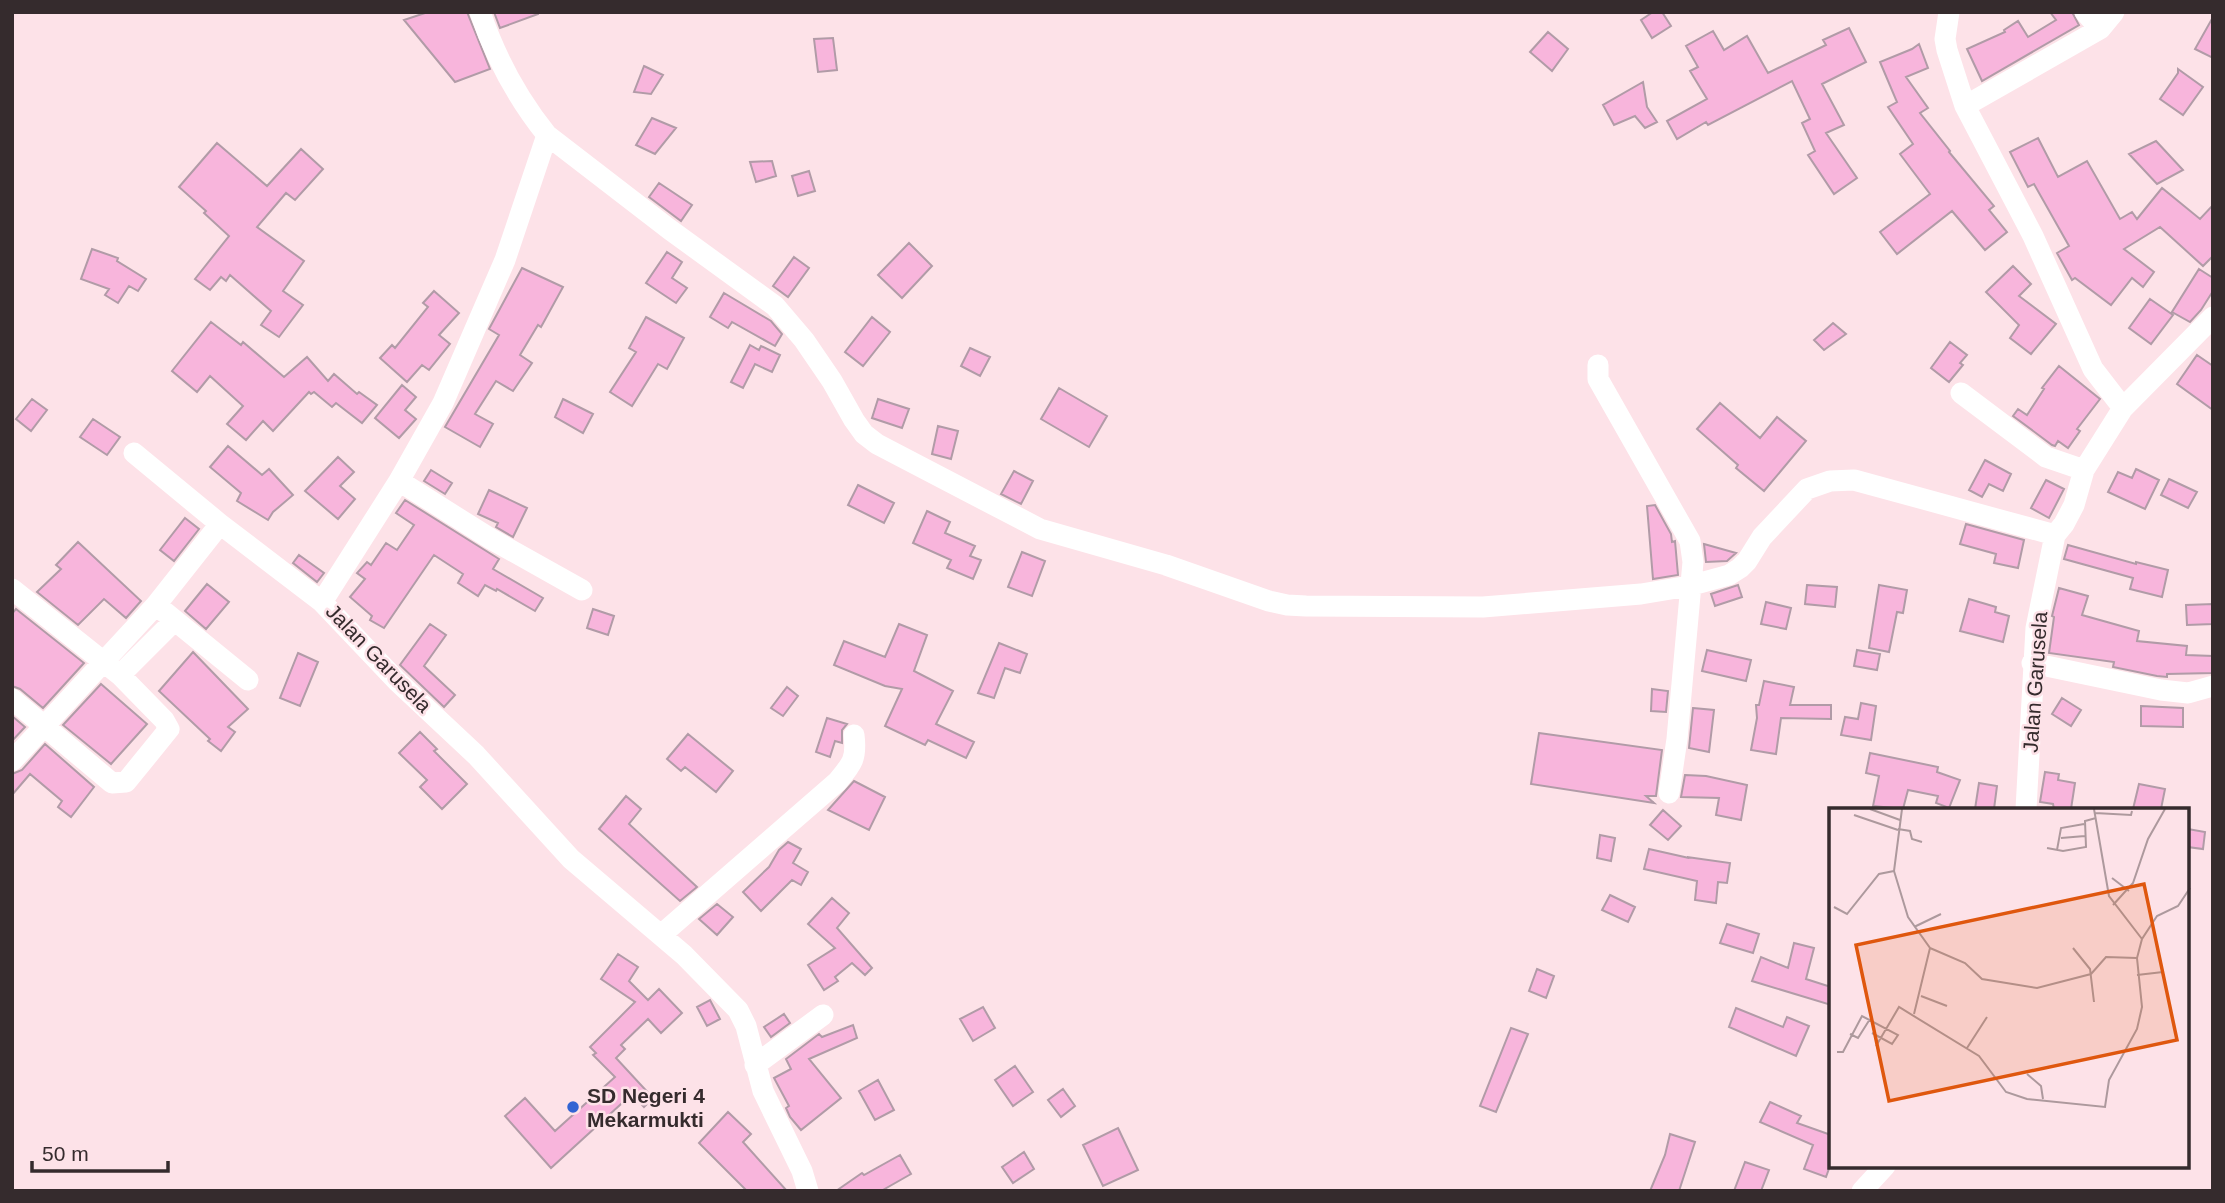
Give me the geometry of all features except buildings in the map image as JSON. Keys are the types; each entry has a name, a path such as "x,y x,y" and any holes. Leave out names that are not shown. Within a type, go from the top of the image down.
{"street":[{"path":"480,12 504,68 529,113 547,135 775,306 804,340 864,434 877,444 1041,529 1166,565 1287,605 1483,607 1641,594 1689,586 1729,575 1747,561 1762,537 1807,489 1830,481 1854,480 2055,535"},
{"path":"1949,12 1945,39 1965,106 2033,236 2093,369 2123,408"},
{"path":"2085,12 2099,29"},
{"path":"1965,106 2099,29 2115,12"},
{"name":"Jalan Garusela","path":"547,135 500,272 443,404 399,481 321,602 397,681 476,755 570,859 661,935 738,1010 746,1026 763,1091 802,1171 808,1191"},
{"name":"Jalan Garusela","path":"2026,808 2035,628 2055,535 2074,505 2084,470 2123,408 2213,317"},
{"path":"1598,365 1598,379 1690,541 1693,562 1677,739 1669,793"},
{"path":"1961,393 2046,457 2084,470"},
{"path":"134,453 321,602"},
{"path":"399,481 491,539 582,590"},
{"path":"12,761 156,605 220,524"},
{"path":"12,589 120,676 164,719 169,729 127,782 112,783 12,699"},
{"path":"156,605 248,680"},
{"path":"120,676 174,621"},
{"path":"2032,663 2161,690 2188,693 2213,686"},
{"path":"661,935 837,782 852,763 856,751 854,735"},
{"path":"755,1065 823,1015"},
{"path":"1862,1191 1883,1168"}],"place":[{"name":"SD Negeri 4 Mekarmukti","path":"573,1107"}]}
